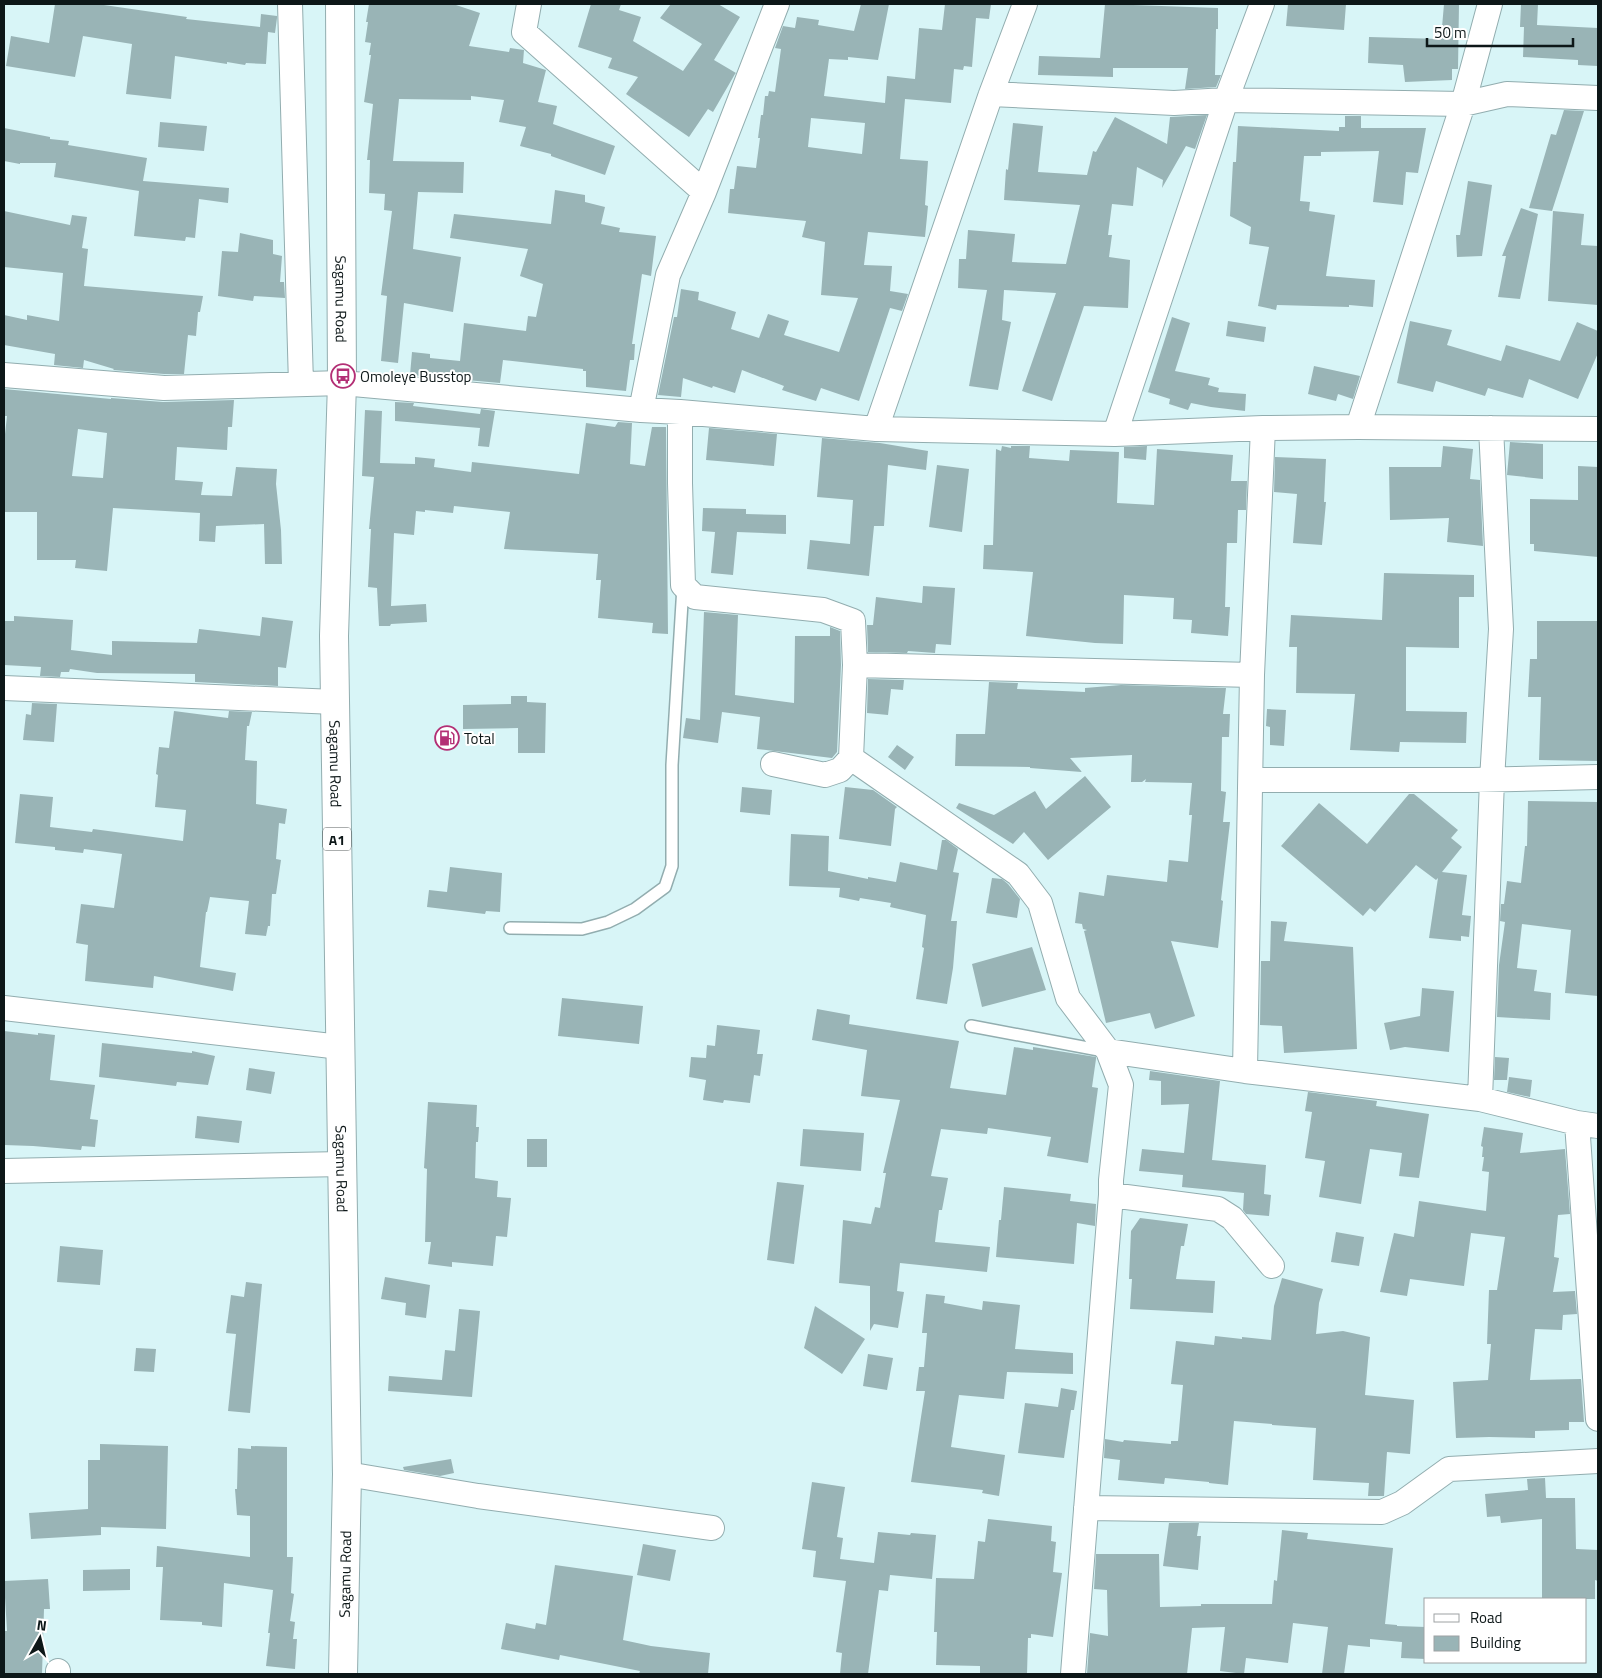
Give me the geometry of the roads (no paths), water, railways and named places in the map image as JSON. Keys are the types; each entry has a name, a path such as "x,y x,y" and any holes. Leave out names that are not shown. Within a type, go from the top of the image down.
{"highway":[{"name":"Sagamu Road","path":"340,4 342,383 334,636 340,1047 344,1164 347,1474 343,1674"}],"street":[{"path":"290,4 301,384"},
{"path":"332,4 340,4"},
{"path":"529,4 524,32 704,192"},
{"path":"641,410 668,275 704,192 776,4"},
{"path":"876,429 991,94 1025,4"},
{"path":"1115,434 1226,100 1262,4"},
{"path":"1358,427 1463,104 1490,4"},
{"path":"991,94 1174,103 1226,100 1463,104 1507,94 1598,98"},
{"path":"4,375 164,388 342,383 876,429 1115,434 1263,428 1358,427 1598,429"},
{"path":"680,412 683,585 695,597 823,610 853,621 854,665 851,758 840,770 825,774 773,764"},
{"path":"1244,1071 1252,675 1263,428"},
{"path":"1480,1099 1492,780 1501,629 1491,428"},
{"path":"854,665 1252,675"},
{"path":"4,688 335,702"},
{"path":"851,758 1018,874 1040,903 1068,998 1108,1051 1121,1085 1111,1180 1073,1674"},
{"path":"1251,780 1492,780 1598,777"},
{"path":"4,1008 340,1047"},
{"path":"1108,1051 1244,1071 1480,1099 1588,1124 1598,1419"},
{"path":"4,1171 344,1164"},
{"path":"1111,1195 1218,1209 1232,1218 1272,1266"},
{"path":"1086,1508 1382,1512 1402,1503 1449,1469 1598,1461"},
{"path":"347,1474 478,1496 712,1528"}],"lane":[{"path":"510,928 582,929 608,922 635,909 665,887 672,866 672,765 683,585"},
{"path":"971,1026 1108,1051"}],"place":[{"name":"Omoleye Busstop","path":"343,376"},
{"name":"Total","path":"447,738"}]}
